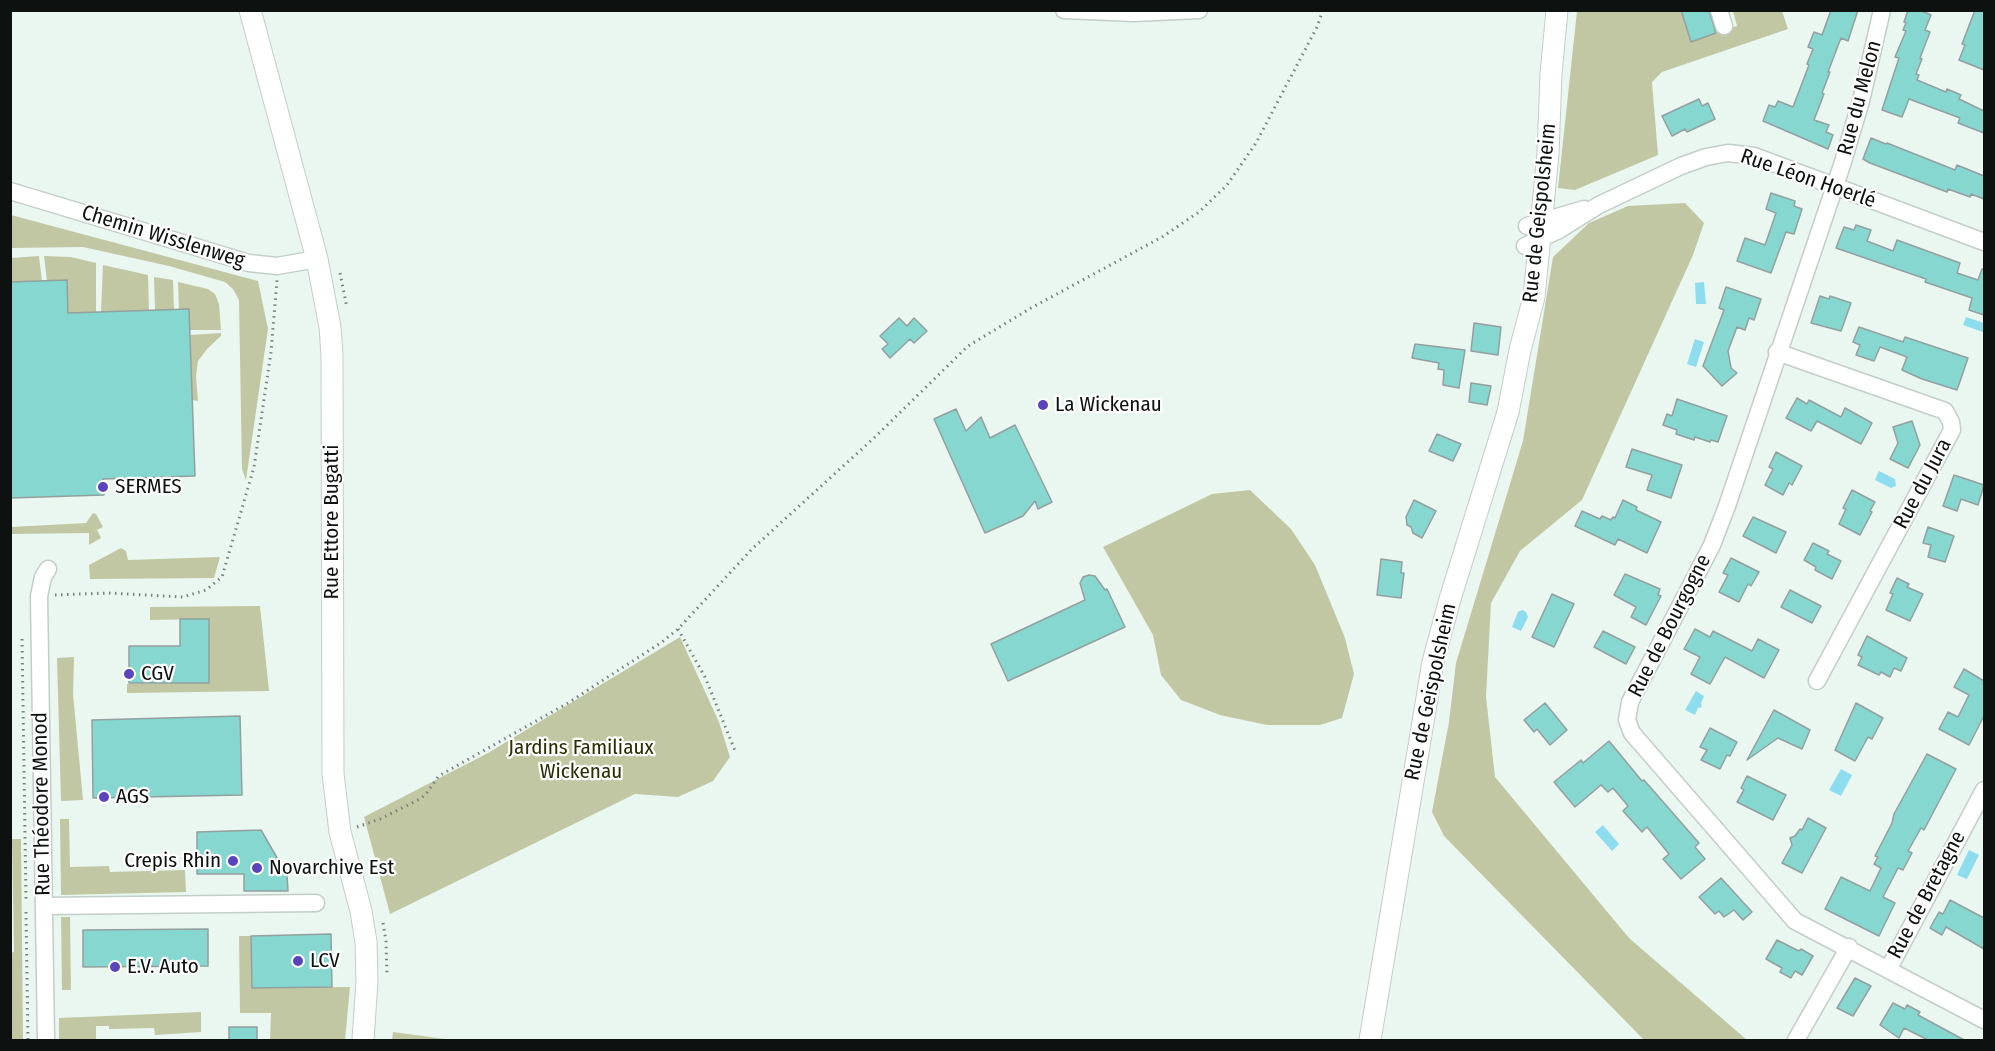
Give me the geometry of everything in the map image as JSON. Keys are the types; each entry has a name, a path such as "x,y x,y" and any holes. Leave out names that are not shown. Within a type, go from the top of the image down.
{"main road":[{"name":"Rue Ettore Bugatti","path":"250,10 317,259 326,302 332,355 332,752 334,794 340,832 366,942 367,981 363,1041"},
{"name":"Rue de Geispolsheim","path":"1370,1041 1433,662 1450,599 1508,412 1520,350 1520,307 1534,233 1536,147 1543,103 1551,74 1557,10"}],"street":[{"path":"1064,10 1134,13 1199,10"},
{"name":"Rue du Melon","path":"1835,186 1861,101 1882,10"},
{"name":"Rue Léon Hoerlé","path":"1534,233 1559,230 1599,205 1689,163 1728,153 1754,156 1984,242"},
{"name":"Rue de Bourgogne","path":"1835,186 1716,535 1630,702 1627,720 1632,733 1795,921 1984,1020"},
{"name":"Chemin Wisslenweg","path":"10,191 249,263 278,266 317,259"},
{"name":"Rue du Jura","path":"1777,352 1945,411 1951,422 1952,430 1817,681"},
{"name":"Rue Théodore Monod","path":"46,1041 39,596 43,576 48,569"},
{"name":"Rue de Bretagne","path":"1887,970 1978,817 1984,790"},
{"path":"44,906 316,903"},
{"path":"1796,1041 1849,948"}],"path":[{"path":"340,832 380,819 420,799 444,773 568,703 662,642 678,629 752,549 874,438 968,346 1031,308 1162,237 1214,199 1241,166 1256,143 1317,27 1323,10"},
{"path":"39,596 108,593 183,597 206,590 222,577 254,467 259,441 271,352 278,266"},
{"path":"678,629 705,677 736,753"}],"green space":[{"path":"1577,11 1681,11 1691,41 1737,26 1733,11 1782,11 1788,29 1662,72 1652,82 1658,155 1575,190 1558,188"},
{"path":"1685,203 1704,223 1693,255 1582,500 1520,551 1491,603 1486,697 1495,777 1629,938 1747,1040 1644,1040 1444,836 1432,812 1449,722 1456,663 1523,441 1553,257 1589,223 1628,206"},
{"path":"11,215 258,281 268,329 246,480 242,469 239,300 233,289 225,282 169,266 83,247 11,248"},
{"path":"39,256 42,281 11,282 11,258"},
{"path":"44,256 71,257 96,263 96,312 68,313 67,281 47,281"},
{"path":"103,265 148,275 149,311 101,312"},
{"path":"154,277 173,280 174,310 155,310"},
{"path":"178,282 208,289 215,294 219,304 221,330 190,330 189,309 179,310"},
{"path":"221,333 221,336 198,361 196,376 198,401 192,400 190,335"},
{"path":"1250,490 1291,529 1315,565 1345,638 1354,674 1342,718 1320,725 1267,725 1220,715 1181,700 1161,675 1153,635 1103,547 1212,494"},
{"path":"93,513 96,514 103,527 97,530 101,538 89,545 89,533 11,534 11,527 86,523"},
{"path":"121,548 126,551 128,560 220,557 214,578 90,579 89,565"},
{"path":"260,606 269,691 127,693 127,684 209,682 208,619 150,620 150,607"},
{"name":"Jardins Familiaux Wickenau","path":"680,637 719,722 730,757 713,781 678,797 635,794 390,914 364,817 488,753"},
{"path":"74,657 73,694 83,800 61,801 57,658"},
{"path":"60,819 69,819 70,867 109,866 110,872 185,870 186,892 61,895"},
{"path":"12,839 21,839 23,1040 11,1040 10,953 14,952"},
{"path":"61,917 70,917 71,990 62,990"},
{"path":"239,936 251,936 252,988 350,987 345,1040 270,1040 271,1013 240,1013"},
{"path":"201,1012 201,1032 155,1035 154,1028 109,1029 109,1026 96,1026 96,1040 59,1040 59,1018"},
{"path":"393,1032 453,1040 392,1040"}],"water":[{"path":"1704,282 1706,304 1696,304 1695,283"},
{"path":"1966,317 1984,323 1983,332 1963,325"},
{"path":"1695,339 1704,342 1696,367 1687,364"},
{"path":"1879,471 1895,479 1896,486 1891,488 1875,480"},
{"path":"1522,610 1528,617 1521,631 1512,627 1518,612"},
{"path":"1696,691 1704,696 1702,707 1698,708 1695,715 1685,710"},
{"path":"1841,769 1852,775 1841,796 1829,790"},
{"path":"1603,825 1619,844 1612,851 1595,832"},
{"path":"1969,850 1979,855 1967,879 1957,875"}],"building":[{"path":"1681,10 1709,10 1716,33 1691,42"},
{"path":"1831,10 1858,10 1848,41 1841,38 1814,120 1829,125 1826,132 1833,135 1828,149 1763,121 1769,105 1775,107 1778,101 1793,107 1813,49 1808,47 1814,32 1822,35"},
{"path":"1908,10 1920,10 1931,15 1925,30 1930,32 1920,58 1922,59 1916,74 1919,75 1917,80 1946,92 1947,89 1961,95 1959,99 1984,111 1984,133 1958,123 1960,118 1909,99 1902,117 1882,110 1899,58 1895,57 1906,31 1903,30"},
{"path":"1975,10 1984,10 1984,70 1959,60 1965,45 1962,44"},
{"path":"1699,99 1702,106 1708,103 1715,119 1672,136 1662,116"},
{"path":"1871,138 1955,170 1957,165 1984,176 1984,199 1971,194 1970,197 1948,189 1947,192 1870,163 1863,159"},
{"path":"1771,193 1795,201 1794,206 1802,209 1794,234 1786,232 1771,273 1737,261 1745,238 1765,245 1776,213 1766,209"},
{"path":"1856,225 1871,230 1867,241 1893,251 1897,240 1960,263 1957,273 1978,280 1984,269 1984,315 1969,310 1972,298 1925,282 1926,279 1836,248 1844,227 1854,230"},
{"path":"67,280 68,313 189,309 195,476 103,479 104,495 10,498 10,282"},
{"path":"1726,287 1761,299 1754,320 1749,318 1745,330 1737,327 1728,351 1731,368 1737,373 1722,386 1703,366 1724,310 1719,308"},
{"path":"1820,296 1829,299 1830,296 1851,303 1841,331 1811,323"},
{"path":"899,318 907,326 914,318 927,331 914,343 910,339 890,358 882,349 888,344 880,336"},
{"path":"1474,323 1501,327 1498,355 1471,351"},
{"path":"1859,327 1903,342 1905,337 1968,358 1957,390 1902,370 1907,357 1880,347 1874,361 1856,355 1860,345 1853,342"},
{"path":"1415,344 1465,350 1459,388 1443,385 1444,370 1438,369 1439,363 1412,358"},
{"path":"1471,383 1491,386 1487,405 1469,402"},
{"path":"1797,398 1807,404 1809,400 1841,417 1845,408 1872,423 1861,444 1817,421 1811,431 1786,418"},
{"path":"1677,399 1727,416 1718,442 1695,437 1694,440 1676,434 1677,430 1663,425 1667,414 1672,416"},
{"path":"956,409 966,431 981,417 990,438 1015,425 1052,502 1038,509 1035,501 1023,516 985,533 934,419"},
{"path":"1912,421 1920,445 1908,468 1890,459 1898,443 1893,427"},
{"path":"1437,434 1461,444 1453,461 1429,451"},
{"path":"1632,449 1682,465 1671,498 1647,490 1652,475 1626,467"},
{"path":"1776,452 1802,466 1792,485 1789,483 1783,495 1765,485 1773,469 1769,467"},
{"path":"1954,475 1984,485 1978,505 1961,499 1957,511 1943,506"},
{"path":"1852,490 1875,502 1860,535 1839,524 1846,509 1843,508"},
{"path":"1414,500 1436,511 1422,538 1413,533 1411,527 1407,525 1406,517"},
{"path":"1623,500 1637,507 1636,510 1661,522 1647,553 1618,539 1615,545 1575,526 1582,511 1600,519 1602,516 1611,520 1615,518"},
{"path":"1753,517 1786,532 1776,553 1743,536"},
{"path":"1928,527 1954,536 1945,562 1928,557 1931,545 1923,543"},
{"path":"1813,543 1829,551 1827,554 1841,561 1832,579 1815,570 1816,567 1804,560"},
{"path":"1731,558 1759,572 1751,586 1748,584 1739,602 1719,592 1728,575 1723,573"},
{"path":"1381,559 1402,562 1401,573 1404,573 1401,598 1377,595"},
{"path":"1625,574 1660,589 1658,595 1661,596 1646,625 1631,617 1636,607 1614,595"},
{"path":"1095,576 1105,590 1107,589 1125,627 1008,681 991,644 1085,600 1080,583 1083,577"},
{"path":"1897,578 1909,584 1907,587 1923,594 1910,621 1886,610"},
{"path":"1790,590 1821,606 1812,623 1781,607"},
{"path":"1552,594 1574,604 1554,647 1532,637"},
{"path":"180,619 209,619 209,683 129,683 129,646 180,646"},
{"path":"1695,629 1710,637 1713,631 1752,651 1758,639 1779,650 1764,678 1725,657 1710,684 1691,674 1700,657 1684,649"},
{"path":"1603,631 1635,647 1626,664 1594,647"},
{"path":"1867,636 1907,658 1901,671 1894,668 1890,677 1881,672 1879,675 1858,665 1862,657 1858,655"},
{"path":"1964,669 1984,681 1984,716 1969,745 1939,729 1948,712 1958,717 1969,695 1954,687"},
{"path":"1545,703 1567,730 1550,745 1537,729 1534,732 1524,720"},
{"path":"1856,703 1883,718 1872,739 1868,737 1855,761 1835,750"},
{"path":"1774,710 1810,730 1802,749 1778,738 1747,760"},
{"path":"240,716 242,795 93,798 92,720"},
{"path":"1710,728 1737,742 1720,769 1701,760 1707,750 1700,747"},
{"path":"1609,741 1699,843 1695,847 1705,859 1681,879 1663,859 1669,854 1647,827 1642,832 1623,811 1628,806 1613,788 1608,792 1601,785 1575,807 1554,782 1581,760 1583,763"},
{"path":"1927,754 1956,769 1924,830 1921,828 1908,851 1912,853 1903,870 1898,868 1883,897 1895,903 1879,936 1825,909 1841,877 1870,891 1881,868 1874,864 1878,857 1875,856 1892,823 1894,814"},
{"path":"1747,776 1786,795 1773,820 1737,802 1744,790 1741,788"},
{"path":"1808,818 1826,828 1802,873 1782,863 1792,845 1790,838 1795,836 1800,829 1802,830"},
{"path":"261,830 287,875 288,891 244,891 244,874 197,874 197,832"},
{"path":"1721,878 1752,912 1743,920 1734,910 1724,917 1719,911 1715,914 1699,897"},
{"path":"1950,900 1984,918 1984,949 1946,927 1942,935 1930,928 1939,912 1943,914"},
{"path":"208,929 208,966 83,967 83,930"},
{"path":"331,934 332,987 252,988 251,936"},
{"path":"1777,940 1813,956 1802,975 1795,971 1791,978 1780,972 1782,968 1766,959"},
{"path":"1855,978 1871,986 1853,1016 1837,1008"},
{"path":"1893,1003 1905,1009 1907,1005 1920,1012 1918,1015 1966,1041 1930,1041 1904,1028 1899,1038 1880,1025"},
{"path":"229,1027 257,1027 257,1041 229,1041"}],"place":[{"name":"La Wickenau","path":"1043,405"},
{"name":"SERMES","path":"103,487"},
{"name":"CGV","path":"129,674"},
{"name":"AGS","path":"104,797"},
{"name":"Crepis Rhin","path":"233,861"},
{"name":"Novarchive Est","path":"257,868"},
{"name":"LCV","path":"298,961"},
{"name":"E.V. Auto","path":"115,967"}]}
